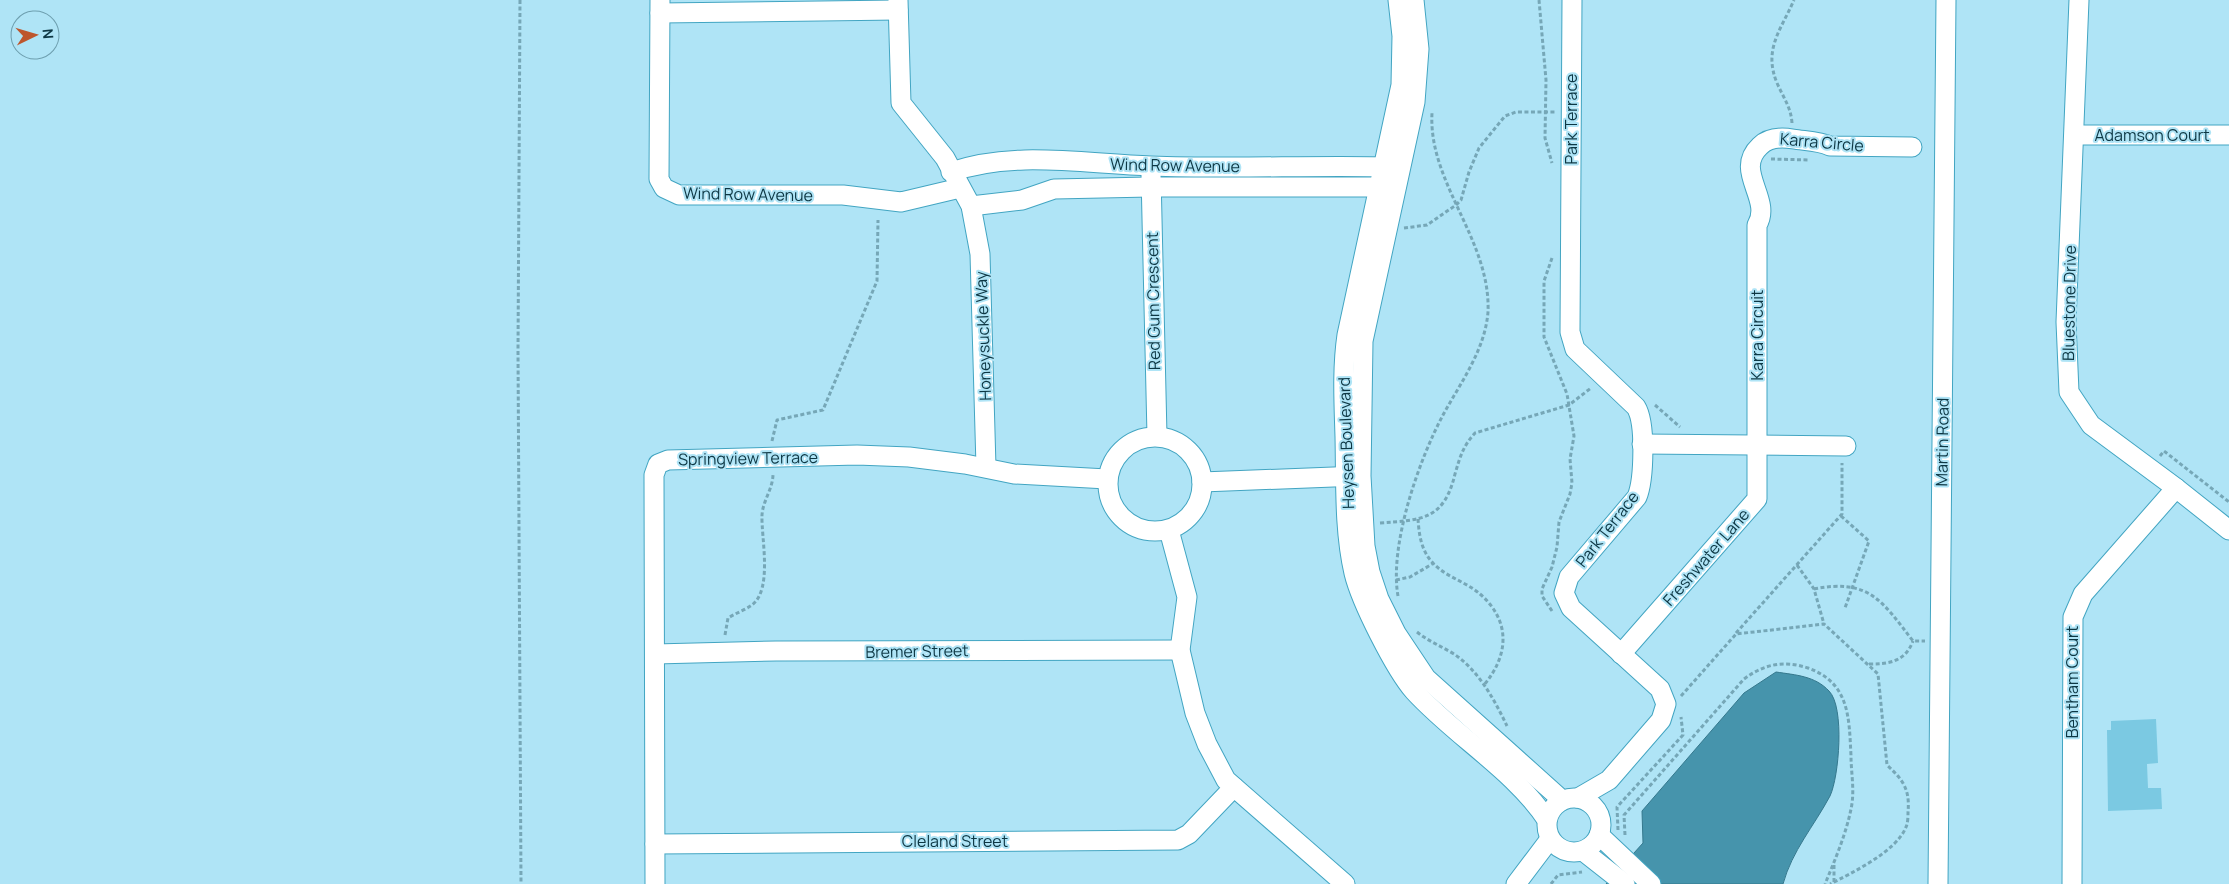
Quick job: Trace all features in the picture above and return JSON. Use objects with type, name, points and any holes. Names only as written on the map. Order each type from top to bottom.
[{"type":"street","name":"Heysen Boulevard","points":[[1392,167],[1401,85],[1402,36],[1398,0]]},
{"type":"street","name":"Heysen Boulevard","points":[[1414,0],[1418,73],[1414,109],[1392,167],[1345,348],[1353,477],[1370,572],[1379,599],[1396,633],[1426,678],[1570,799]]},
{"type":"street","name":"Park Terrace","points":[[1572,0],[1570,332],[1575,349],[1632,401],[1640,413],[1642,444],[1640,486],[1637,497],[1569,577],[1564,593],[1571,608],[1660,689],[1666,704],[1661,720],[1608,780]]},
{"type":"street","name":"Martin Road","points":[[1938,884],[1946,0]]},
{"type":"street","name":"Bluestone Drive","points":[[2079,0],[2066,322],[2069,392],[2091,425],[2150,468],[2229,530]]},
{"type":"street","points":[[660,6],[898,5],[901,103],[945,158],[955,180],[971,206]]},
{"type":"street","name":"Wind Row Avenue","points":[[660,6],[659,179],[664,188],[679,195],[843,195],[901,202],[955,180],[963,168],[1016,160],[1077,161],[1151,166],[1392,167]]},
{"type":"street","name":"Adamson Court","points":[[2075,135],[2229,134]]},
{"type":"street","name":"Karra Circle","points":[[1757,225],[1761,212],[1750,176],[1752,158],[1758,148],[1766,141],[1778,137],[1823,143],[1830,146],[1912,147]]},
{"type":"street","name":"Red Gum Crescent","points":[[1151,166],[1157,436]]},
{"type":"street","name":"Heysen Boulevard","points":[[1387,187],[1399,226],[1363,341],[1350,547],[1355,575],[1390,656],[1413,689],[1432,710],[1534,799],[1547,820]]},
{"type":"street","name":"Wind Row Avenue","points":[[971,206],[1022,200],[1054,189],[1387,187]]},
{"type":"street","name":"Honeysuckle Way","points":[[971,206],[980,254],[986,467]]},
{"type":"street","name":"Karra Circuit","points":[[1757,225],[1757,446]]},
{"type":"street","points":[[1157,436],[1171,439],[1188,450],[1200,468],[1202,482],[1201,497],[1194,512],[1183,523],[1169,530],[1153,532],[1138,529],[1125,521],[1111,502],[1108,494],[1108,479],[1111,465],[1119,453],[1129,444],[1142,438],[1157,436]]},
{"type":"street","points":[[1642,444],[1757,446],[1844,453]]},
{"type":"street","name":"Freshwater Lane","points":[[1621,654],[1757,499],[1757,446]]},
{"type":"street","name":"Springview Terrace","points":[[655,884],[654,474],[658,464],[668,460],[857,456],[908,457],[986,467],[1014,474],[1108,479]]},
{"type":"street","points":[[1202,482],[1353,477]]},
{"type":"street","name":"Bentham Court","points":[[2072,884],[2072,617],[2083,594],[2176,488]]},
{"type":"street","points":[[1169,530],[1187,597],[1180,650],[1198,721],[1222,773],[1234,787],[1345,884]]},
{"type":"street","name":"Bremer Street","points":[[655,654],[776,651],[1180,650]]},
{"type":"street","points":[[1608,780],[1570,799],[1550,812],[1547,820],[1556,844],[1576,852],[1583,851],[1620,857]]},
{"type":"street","points":[[1598,812],[1608,780]]},
{"type":"street","name":"Cleland Street","points":[[655,844],[1178,840],[1189,834],[1234,787]]},
{"type":"street","points":[[1570,799],[1593,805],[1601,820],[1599,835],[1590,847],[1583,851]]},
{"type":"street","points":[[1599,835],[1620,857],[1651,884]]},
{"type":"street","points":[[1521,878],[1556,844]]},
{"type":"path","points":[[520,0],[518,361],[521,884]]},
{"type":"path","points":[[1789,138],[1792,121],[1791,113],[1788,102],[1778,85],[1771,60],[1777,35],[1794,0]]},
{"type":"path","points":[[1393,592],[1398,600],[1396,580],[1404,521],[1423,458],[1443,416],[1472,364],[1479,347],[1488,312],[1484,269],[1456,205],[1441,163],[1432,120],[1432,104]]},
{"type":"path","points":[[1399,226],[1417,228],[1427,226],[1456,205],[1461,200],[1480,148],[1498,123],[1510,114],[1539,112]]},
{"type":"path","points":[[1426,126],[1432,120]]},
{"type":"path","points":[[1766,159],[1813,160]]},
{"type":"path","points":[[772,443],[777,420],[823,410],[877,281],[878,220]]},
{"type":"path","points":[[1379,516],[1379,524],[1418,518],[1438,509],[1446,501],[1451,491],[1460,453],[1466,442],[1475,433],[1569,405],[1604,376]]},
{"type":"path","points":[[1653,404],[1674,422],[1685,428]]},
{"type":"path","points":[[2150,468],[2164,451],[2229,502]]},
{"type":"path","points":[[1679,699],[1841,516],[1844,453]]},
{"type":"path","points":[[725,652],[725,625],[728,618],[754,604],[760,589],[766,556],[762,513],[771,488],[773,473]]},
{"type":"path","points":[[1841,516],[1869,541],[1845,608]]},
{"type":"path","points":[[1418,518],[1423,546],[1434,563],[1446,574],[1480,594],[1497,615],[1502,630],[1502,656],[1494,673],[1484,685]]},
{"type":"path","points":[[1556,614],[1542,596],[1544,582],[1552,567],[1557,547],[1558,532]]},
{"type":"path","points":[[1396,580],[1410,577],[1434,563]]},
{"type":"path","points":[[1797,565],[1814,589],[1824,624],[1878,674],[1887,765],[1903,779],[1907,793],[1907,826],[1899,839],[1880,856],[1833,883]]},
{"type":"path","points":[[1814,589],[1839,585],[1853,586],[1869,593],[1889,611],[1913,642]]},
{"type":"path","points":[[1736,634],[1824,624]]},
{"type":"path","points":[[1413,628],[1430,642],[1455,655],[1484,685],[1496,704],[1510,734]]},
{"type":"path","points":[[1913,642],[1940,640]]},
{"type":"path","points":[[1868,664],[1895,662],[1903,657],[1913,642]]},
{"type":"path","points":[[1620,857],[1624,815],[1744,679],[1757,670],[1772,665],[1791,664],[1822,674],[1833,683],[1848,709],[1853,795],[1849,817],[1825,884]]},
{"type":"path","points":[[1620,857],[1617,807],[1683,735],[1680,708]]},
{"type":"path","points":[[1833,883],[1834,862]]},
{"type":"path","points":[[1551,884],[1558,875],[1590,871]]},
{"type":"water","points":[[1776,672],[1805,677],[1824,686],[1834,699],[1839,726],[1838,759],[1830,796],[1792,861],[1783,884],[1606,884],[1643,843],[1642,811],[1744,693]]},
{"type":"building","points":[[2156,719],[2158,763],[2147,764],[2148,788],[2161,788],[2162,809],[2108,811],[2107,730],[2111,730],[2111,721]]}]
